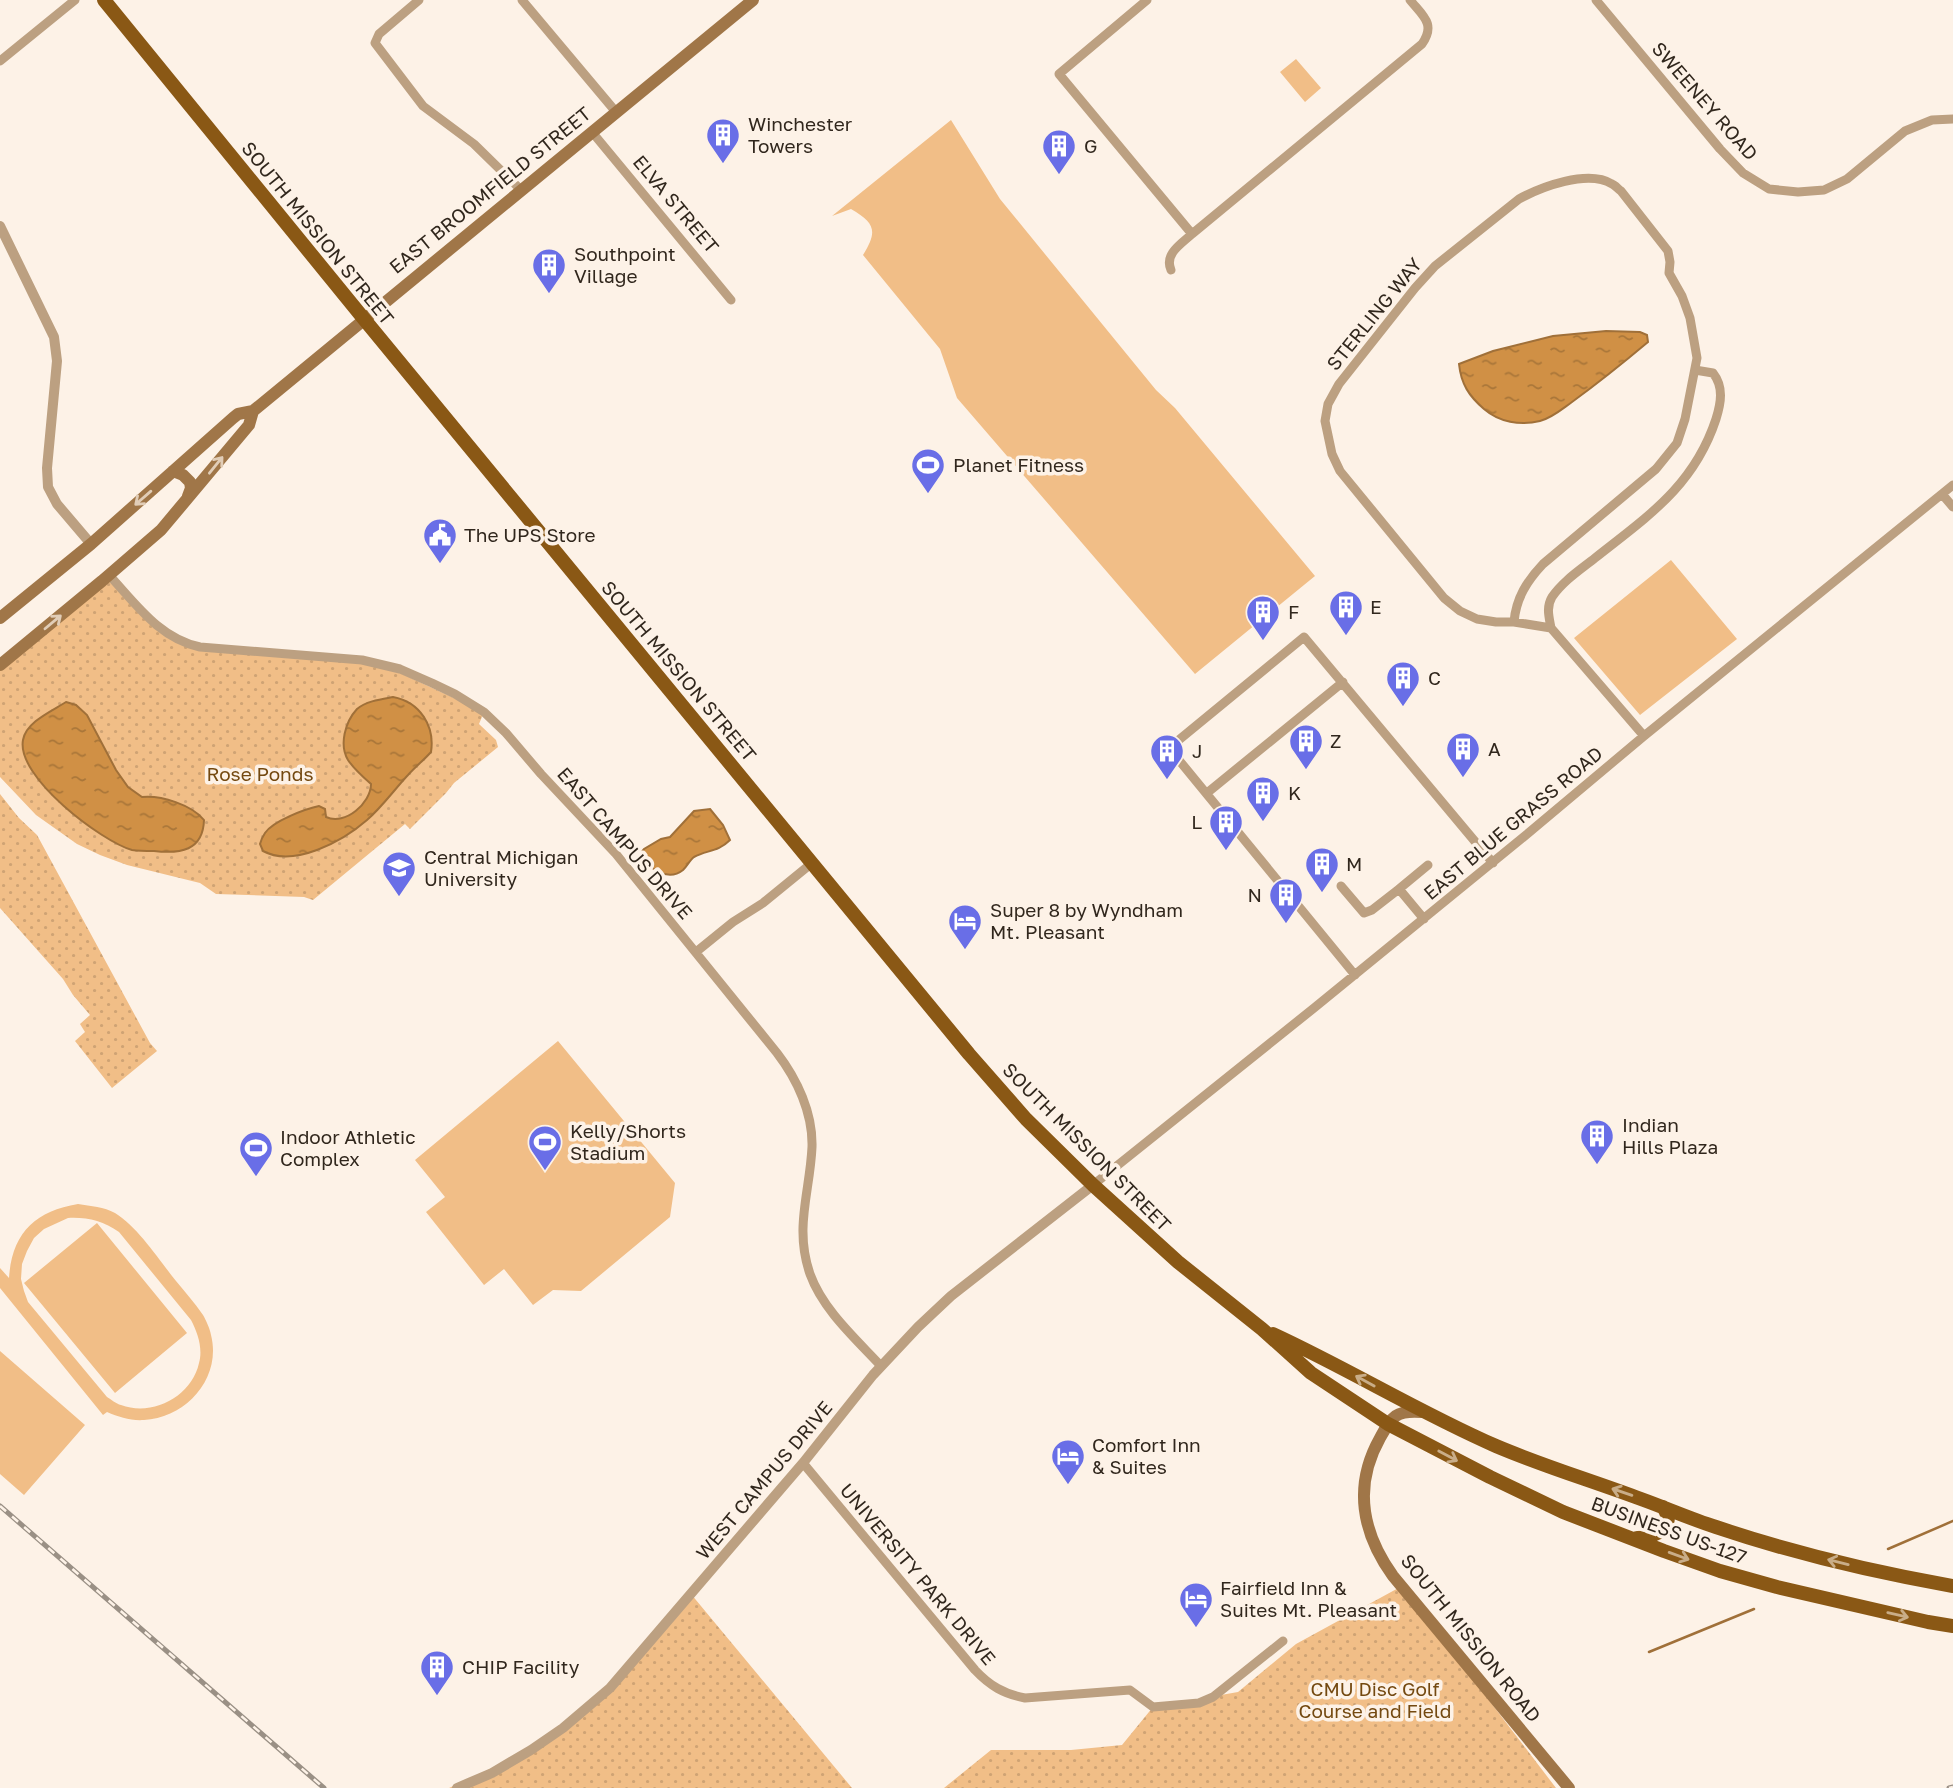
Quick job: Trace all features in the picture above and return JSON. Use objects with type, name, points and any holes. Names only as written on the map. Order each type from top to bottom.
[{"type":"main road","name":"SOUTH MISSION STREET","points":[[104,0],[812,863],[1026,1119],[1093,1185],[1178,1262],[1262,1329],[1311,1373],[1388,1424]]},
{"type":"main road","name":"EAST BROOMFIELD STREET","points":[[0,618],[91,544],[238,414],[253,411],[746,2]]},
{"type":"main road","name":"EAST BROOMFIELD STREET","points":[[0,666],[161,530],[248,425],[253,411]]},
{"type":"main road","points":[[173,471],[190,482],[187,500]]},
{"type":"main road","name":"SOUTH MISSION STREET","points":[[1262,1329],[1425,1412]]},
{"type":"main road","points":[[1388,1424],[1395,1415],[1402,1412],[1425,1412]]},
{"type":"main road","name":"BUSINESS US-127","points":[[1425,1412],[1498,1447],[1716,1527],[1860,1567],[1953,1586]]},
{"type":"main road","name":"BUSINESS US-127","points":[[1388,1424],[1563,1511],[1720,1571],[1777,1587],[1953,1626]]},
{"type":"main road","name":"SOUTH MISSION ROAD","points":[[1388,1424],[1375,1447],[1364,1478],[1366,1516],[1377,1550],[1393,1576],[1569,1788]]},
{"type":"main road","points":[[1632,1538],[1657,1535],[1668,1518],[1663,1507]]},
{"type":"street","points":[[0,61],[75,0]]},
{"type":"street","points":[[419,0],[379,34],[375,43],[423,106],[474,144],[522,190]]},
{"type":"street","points":[[522,0],[616,112]]},
{"type":"street","points":[[1147,0],[1059,74],[1192,234]]},
{"type":"street","points":[[1171,270],[1169,257],[1192,234],[1422,44],[1428,36],[1428,22],[1410,0]]},
{"type":"street","name":"SWEENEY ROAD","points":[[1596,0],[1720,149],[1743,173],[1769,189],[1798,192],[1824,190],[1847,179],[1905,131],[1932,120],[1953,119]]},
{"type":"street","name":"ELVA STREET","points":[[592,132],[732,300]]},
{"type":"street","name":"STERLING WAY","points":[[1514,622],[1520,595],[1531,577],[1656,469],[1677,443],[1695,370],[1697,358],[1690,317],[1669,273],[1668,251],[1620,191],[1611,183],[1594,178],[1579,178],[1518,199],[1435,266],[1339,384],[1328,404],[1325,421],[1332,454],[1340,471],[1444,598],[1460,611],[1477,619],[1551,628]]},
{"type":"street","points":[[1,230],[50,328],[56,348],[48,487],[57,504],[91,544]]},
{"type":"street","points":[[1644,736],[1551,628],[1548,609],[1551,599],[1562,584],[1670,496],[1692,470],[1713,426],[1721,388],[1713,373],[1695,370]]},
{"type":"street","name":"EAST BLUE GRASS ROAD","points":[[1093,1185],[1493,863],[1644,736],[1953,485]]},
{"type":"street","points":[[1942,494],[1953,507]]},
{"type":"street","name":"EAST CAMPUS DRIVE","points":[[109,575],[157,625],[186,644],[362,660],[400,669],[465,700],[484,712],[506,733],[607,844],[777,1053],[797,1084],[808,1118],[812,1144],[803,1215],[803,1242],[807,1264],[813,1282],[826,1304],[881,1367]]},
{"type":"street","points":[[1355,975],[1169,748],[1293,645],[1304,637],[1493,863]]},
{"type":"street","points":[[1207,793],[1343,682]]},
{"type":"street","points":[[696,952],[733,922],[772,897],[812,863]]},
{"type":"street","points":[[1342,886],[1364,913],[1372,910],[1428,865]]},
{"type":"street","points":[[1399,889],[1424,919]]},
{"type":"street","name":"WEST CAMPUS DRIVE","points":[[457,1788],[492,1773],[531,1750],[563,1728],[610,1688],[803,1463],[881,1367],[919,1327],[951,1296],[1093,1185]]},
{"type":"street","name":"UNIVERSITY PARK DRIVE","points":[[803,1463],[975,1670],[987,1683],[1014,1696],[1025,1698],[1130,1690],[1153,1707],[1199,1703],[1213,1697],[1283,1641]]},
{"type":"green space","points":[[1296,59],[1321,88],[1305,102],[1280,72]]},
{"type":"green space","points":[[951,120],[1000,199],[1156,390],[1175,408],[1315,576],[1195,674],[957,398],[940,349],[863,255],[871,240],[872,228],[869,223],[851,209],[832,216]]},
{"type":"green space","points":[[1671,560],[1737,639],[1640,715],[1574,638]]},
{"type":"green space","name":"Rose Ponds","points":[[109,575],[152,621],[200,647],[383,665],[484,712],[479,724],[496,740],[498,747],[454,783],[410,829],[405,824],[313,900],[304,897],[216,894],[200,883],[127,865],[100,855],[77,844],[36,815],[0,777],[0,665]]},
{"type":"green space","points":[[0,794],[37,835],[150,1043],[157,1051],[112,1088],[75,1041],[85,1032],[80,1024],[90,1015],[63,979],[0,908]]},
{"type":"green space","name":"Kelly/Shorts Stadium","points":[[558,1041],[675,1183],[670,1217],[581,1291],[553,1290],[533,1305],[504,1269],[484,1285],[426,1212],[445,1197],[415,1160]]},
{"type":"green space","points":[[78,1204],[97,1207],[124,1219],[148,1244],[204,1317],[211,1335],[211,1366],[197,1393],[187,1404],[174,1412],[144,1420],[134,1420],[107,1412],[103,1415],[0,1288],[0,1268],[9,1278],[15,1248],[28,1227],[50,1212]],"holes":[[[68,1218],[101,1222],[119,1232],[191,1320],[199,1341],[199,1363],[188,1385],[169,1401],[158,1406],[133,1408],[107,1397],[28,1302],[21,1279],[22,1264],[27,1251],[34,1238],[44,1229]]]},
{"type":"green space","points":[[97,1223],[187,1333],[115,1393],[24,1283]]},
{"type":"green space","points":[[0,1351],[85,1425],[24,1495],[0,1474]]},
{"type":"green space","name":"CMU Disc Golf Course and Field","points":[[1402,1586],[1556,1788],[944,1788],[991,1750],[1071,1750],[1122,1745],[1153,1707],[1238,1692],[1296,1644]]},
{"type":"green space","points":[[691,1594],[852,1788],[449,1788],[531,1750],[603,1694]]},
{"type":"water","points":[[1606,331],[1640,332],[1647,335],[1648,342],[1582,395],[1544,420],[1517,423],[1496,417],[1474,399],[1462,378],[1459,364],[1493,351],[1553,336]]},
{"type":"water","points":[[393,697],[411,704],[424,717],[431,733],[431,752],[372,815],[332,844],[289,856],[263,851],[260,844],[265,833],[290,816],[319,806],[325,809],[326,817],[341,818],[349,816],[362,805],[371,784],[353,767],[345,754],[347,727],[353,714],[361,706]]},
{"type":"water","points":[[66,702],[76,705],[87,715],[128,787],[142,797],[176,802],[204,820],[203,830],[195,844],[173,852],[132,850],[82,821],[46,789],[24,755],[23,740],[34,722]]},
{"type":"water","points":[[710,809],[723,825],[730,840],[726,844],[694,857],[683,870],[671,875],[659,872],[639,855],[661,839],[670,837],[694,811]]},
{"type":"waterway","points":[[1888,1549],[1953,1521]]},
{"type":"waterway","points":[[1649,1652],[1754,1609]]},
{"type":"railway","points":[[0,1506],[324,1788]]},
{"type":"railway","points":[[1949,1788],[1953,1787]]},
{"type":"place","name":"Winchester Towers","points":[[723,165]]},
{"type":"place","name":"G","points":[[1059,176]]},
{"type":"place","name":"Southpoint Village","points":[[549,295]]},
{"type":"place","name":"Planet Fitness","points":[[928,495]]},
{"type":"place","name":"The UPS Store","points":[[440,565]]},
{"type":"place","name":"E","points":[[1346,637]]},
{"type":"place","name":"F","points":[[1263,642]]},
{"type":"place","name":"C","points":[[1403,708]]},
{"type":"place","name":"Z","points":[[1306,771]]},
{"type":"place","name":"A","points":[[1463,779]]},
{"type":"place","name":"J","points":[[1167,781]]},
{"type":"place","name":"K","points":[[1263,823]]},
{"type":"place","name":"L","points":[[1226,852]]},
{"type":"place","name":"M","points":[[1322,894]]},
{"type":"place","name":"Central Michigan University","points":[[399,898]]},
{"type":"place","name":"N","points":[[1286,925]]},
{"type":"place","name":"Super 8 by Wyndham Mt. Pleasant","points":[[965,951]]},
{"type":"place","name":"Indian Hills Plaza","points":[[1597,1166]]},
{"type":"place","name":"Kelly/Shorts Stadium","points":[[545,1172]]},
{"type":"place","name":"Indoor Athletic Complex","points":[[256,1178]]},
{"type":"place","name":"Comfort Inn & Suites","points":[[1068,1486]]},
{"type":"place","name":"Fairfield Inn & Suites Mt. Pleasant","points":[[1196,1629]]},
{"type":"place","name":"CHIP Facility","points":[[437,1697]]}]
